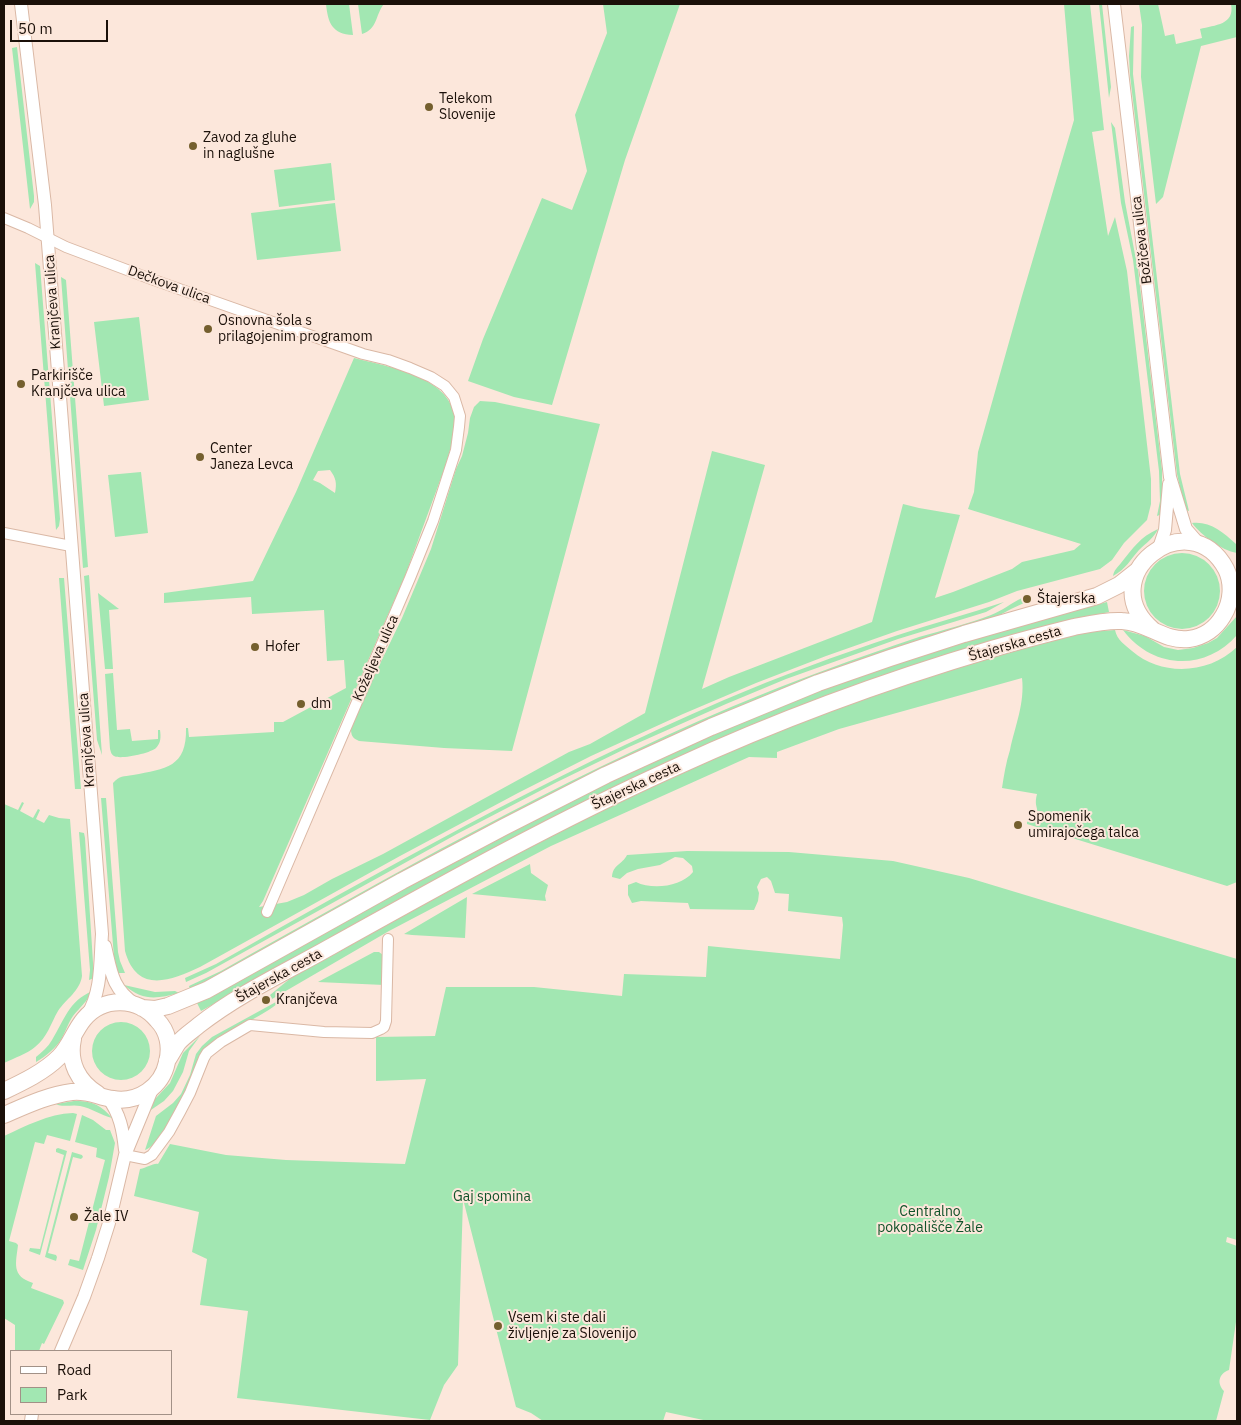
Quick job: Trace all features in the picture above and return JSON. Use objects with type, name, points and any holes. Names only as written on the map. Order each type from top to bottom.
[{"type":"main road","points":[[1159,548],[1180,542],[1200,545]]},
{"type":"main road","name":"Štajerska cesta","points":[[153,1087],[162,1076],[168,1061],[181,1040],[212,1015],[242,996],[529,839],[641,783],[711,751],[800,714],[882,685],[946,663],[1038,636],[1082,626],[1116,621],[1130,621],[1172,638],[1193,638],[1202,635],[1218,623],[1231,609],[1230,584],[1227,571],[1219,560],[1200,545]]},
{"type":"main road","name":"Štajerska cesta","points":[[4,1091],[51,1064],[65,1050],[86,1016],[94,1010],[110,1003],[126,1002],[154,1009],[168,1006],[207,990],[504,827],[606,775],[711,727],[818,683],[964,634],[1097,596],[1119,585],[1138,570],[1147,557],[1159,548]]},
{"type":"main road","name":"Štajerska cesta","points":[[1219,560],[1237,563]]},
{"type":"main road","points":[[1138,570],[1134,585],[1134,600],[1142,618],[1153,630]]},
{"type":"main road","points":[[140,1007],[157,1020],[164,1031],[168,1044],[168,1061]]},
{"type":"main road","name":"Štajerska cesta","points":[[75,1033],[72,1050],[74,1066],[86,1085],[103,1096]]},
{"type":"main road","points":[[4,1115],[34,1102],[64,1093],[78,1091],[124,1100],[144,1094],[153,1087]]},
{"type":"street","name":"Kranjčeva ulica","points":[[21,4],[48,238],[102,934],[111,972],[118,989],[140,1007]]},
{"type":"street","name":"Božičeva ulica","points":[[1114,4],[1170,477],[1186,529],[1200,545]]},
{"type":"street","name":"Kranjčeva ulica","points":[[4,218],[48,238]]},
{"type":"street","name":"Dečkova ulica","points":[[48,238],[66,247],[228,307],[431,376],[445,386],[454,397]]},
{"type":"street","name":"Koželjeva ulica","points":[[266,912],[434,522],[457,442],[460,416],[454,397]]},
{"type":"street","name":"Božičeva ulica","points":[[1159,548],[1164,530],[1170,477]]},
{"type":"street","points":[[4,533],[71,546]]},
{"type":"street","name":"Kranjčeva ulica","points":[[86,1016],[96,994],[102,934]]},
{"type":"street","points":[[125,1155],[148,1158],[152,1155],[169,1132],[180,1112],[207,1053],[221,1042],[250,1025],[346,1033],[372,1033],[384,1027],[386,1021],[388,939]]},
{"type":"street","points":[[61,1350],[98,1258],[109,1223],[125,1155],[153,1087]]},
{"type":"street","points":[[103,1096],[118,1114],[122,1125],[125,1155]]},
{"type":"green space","points":[[326,4],[349,4],[353,35],[340,32],[332,26]]},
{"type":"green space","points":[[358,4],[384,4],[374,25],[362,34]]},
{"type":"green space","points":[[603,4],[680,4],[625,160],[552,405],[514,397],[468,381],[483,339],[542,198],[572,210],[587,171],[575,115],[607,33]]},
{"type":"green space","points":[[1064,4],[1090,4],[1104,130],[1092,132],[1108,236],[1115,217],[1127,271],[1151,479],[1151,504],[1147,520],[1124,543],[1112,560],[1100,569],[1017,591],[826,656],[683,714],[591,756],[518,793],[200,967],[166,979],[146,979],[138,974],[130,965],[125,951],[113,783],[122,777],[155,771],[172,764],[183,751],[186,728],[188,728],[189,737],[274,732],[274,722],[283,722],[346,688],[344,660],[327,661],[324,610],[252,614],[251,597],[164,603],[164,593],[253,581],[296,492],[354,358],[401,370],[432,384],[444,394],[452,406],[455,422],[454,433],[445,467],[405,576],[259,907],[287,902],[304,895],[645,713],[712,451],[765,465],[702,689],[872,622],[903,504],[960,515],[935,598],[1012,569],[1022,562],[1074,550],[1081,544],[968,509],[974,492],[978,452],[1074,120]],"holes":[[[330,470],[336,481],[335,493],[313,480],[318,471]]]},
{"type":"green space","points":[[1099,4],[1102,4],[1111,87],[1109,98]]},
{"type":"green space","points":[[1139,4],[1158,4],[1165,36],[1174,34],[1176,44],[1202,38],[1200,29],[1223,23],[1230,16],[1231,4],[1237,4],[1237,37],[1201,46],[1163,197],[1156,204],[1141,77],[1142,25]]},
{"type":"green space","points":[[1134,26],[1133,74],[1180,474],[1189,511],[1185,510],[1177,474],[1130,75],[1131,27]]},
{"type":"green space","points":[[17,47],[34,196],[34,202],[30,209],[12,48]]},
{"type":"green space","points":[[1111,122],[1115,128],[1125,202],[1138,270],[1162,470],[1162,514],[1157,516],[1160,501],[1159,471],[1133,260],[1121,203]]},
{"type":"green space","points":[[331,163],[335,200],[279,207],[274,170]]},
{"type":"green space","points":[[335,203],[341,251],[257,260],[251,213]]},
{"type":"green space","points":[[35,263],[40,266],[60,519],[56,530]]},
{"type":"green space","points":[[61,277],[66,280],[88,567],[83,568]]},
{"type":"green space","points":[[139,317],[149,400],[104,406],[94,322]]},
{"type":"green space","points":[[480,401],[495,402],[600,424],[512,751],[359,741],[352,736],[351,728],[402,618],[431,549],[456,469],[462,456],[470,418],[474,407]]},
{"type":"green space","points":[[141,472],[148,533],[115,537],[108,475]]},
{"type":"green space","points":[[1192,523],[1205,524],[1221,532],[1236,544],[1237,553],[1212,542]]},
{"type":"green space","points":[[1158,529],[1125,567],[1113,576],[1116,569],[1137,543]]},
{"type":"green space","points":[[1190,553],[1203,559],[1214,570],[1220,583],[1218,606],[1203,623],[1190,629],[1174,629],[1161,623],[1146,606],[1144,583],[1150,570],[1167,555]]},
{"type":"green space","points":[[89,575],[102,755],[97,740],[84,576]]},
{"type":"green space","points":[[59,578],[64,578],[81,789],[75,789]]},
{"type":"green space","points":[[98,593],[119,609],[109,610],[113,669],[105,669]]},
{"type":"green space","points":[[1022,598],[1024,603],[998,616],[831,672],[190,990],[189,986],[221,971],[473,832],[665,736],[731,707],[825,670],[919,637],[991,615]]},
{"type":"green space","points":[[1004,602],[986,612],[898,639],[786,679],[629,747],[457,834],[206,973],[186,982],[185,978],[216,964],[466,825],[658,729],[745,691],[809,666],[895,636]]},
{"type":"green space","points":[[1107,602],[1109,612],[1066,622],[857,686],[354,926],[201,1011],[197,1003],[371,906],[558,806],[720,730],[854,678],[1001,630]]},
{"type":"green space","points":[[1237,616],[1237,635],[1224,647],[1210,655],[1195,660],[1179,661],[1163,658],[1135,643],[1123,630],[1145,636],[1164,647],[1178,650],[1193,648],[1217,638]]},
{"type":"green space","points":[[1115,630],[1122,642],[1132,651],[1157,665],[1171,668],[1185,669],[1213,663],[1237,647],[1237,882],[1227,886],[1027,824],[1037,812],[1037,794],[1002,788],[1021,705],[1022,678],[839,729],[777,752],[777,758],[749,757],[551,846],[389,931],[272,999],[270,995],[292,977],[440,894],[583,818],[689,768],[826,712],[900,686],[1018,649],[1087,632]]},
{"type":"green space","points":[[113,673],[117,730],[130,729],[132,741],[158,739],[158,730],[160,730],[160,742],[153,750],[122,757],[114,756],[111,753],[105,674]]},
{"type":"green space","points":[[101,798],[106,798],[118,952],[125,973],[117,973],[114,957]]},
{"type":"green space","points":[[22,802],[24,803],[20,811],[33,818],[38,809],[40,810],[36,819],[44,823],[49,815],[70,819],[82,976],[79,986],[58,1011],[46,1035],[39,1043],[28,1052],[4,1063],[4,804],[18,810]]},
{"type":"green space","points":[[79,832],[84,833],[85,838],[94,978],[89,980],[90,970]]},
{"type":"green space","points":[[687,851],[789,852],[893,861],[969,878],[1237,959],[1237,1240],[1227,1237],[1226,1242],[1237,1246],[1237,1315],[1229,1370],[1220,1379],[1220,1385],[1224,1391],[1216,1421],[708,1421],[666,1412],[663,1421],[543,1421],[531,1413],[516,1407],[463,1199],[458,1365],[444,1385],[430,1420],[237,1398],[248,1311],[200,1305],[207,1259],[192,1252],[199,1212],[134,1196],[140,1169],[158,1164],[170,1144],[226,1155],[286,1160],[405,1164],[426,1079],[376,1081],[376,1037],[435,1036],[446,987],[534,987],[622,996],[624,974],[706,977],[708,946],[840,959],[842,917],[788,911],[789,894],[775,893],[771,881],[767,877],[761,879],[757,887],[759,893],[758,901],[754,910],[690,909],[688,903],[641,901],[632,903],[628,895],[628,885],[636,882],[650,886],[666,886],[688,877],[693,872],[692,866],[683,858],[675,857],[660,865],[638,869],[627,873],[620,879],[612,877],[614,869],[627,855]]},
{"type":"green space","points":[[530,864],[531,873],[548,885],[545,896],[546,901],[472,894]]},
{"type":"green space","points":[[467,897],[465,938],[404,934]]},
{"type":"green space","points":[[374,952],[379,952],[383,955],[384,985],[318,982]]},
{"type":"green space","points":[[124,985],[155,992],[175,991],[179,993],[163,997],[150,997],[137,994]]},
{"type":"green space","points":[[92,991],[71,1019],[60,1042],[36,1062],[36,1057],[50,1043],[72,1006],[77,1000]]},
{"type":"green space","points":[[285,997],[268,1010],[219,1038],[205,1049],[193,1078],[165,1130],[151,1147],[145,1150],[156,1116],[181,1094],[190,1075],[196,1054],[202,1046],[212,1037]]},
{"type":"green space","points":[[121,1022],[132,1024],[145,1035],[150,1051],[148,1062],[137,1075],[121,1080],[110,1078],[97,1067],[92,1051],[94,1040],[105,1027]]},
{"type":"green space","points":[[200,1036],[189,1051],[183,1072],[173,1091],[164,1101],[148,1112],[155,1099],[170,1083],[183,1053]]},
{"type":"green space","points":[[85,1101],[95,1104],[112,1118],[84,1107],[56,1104]]},
{"type":"green space","points":[[64,1114],[77,1114],[70,1141],[47,1135],[44,1144],[35,1142],[9,1241],[18,1245],[16,1268],[21,1277],[33,1283],[31,1288],[63,1300],[64,1303],[39,1350],[15,1350],[15,1325],[4,1318],[4,1136],[46,1118]]},
{"type":"green space","points":[[82,1115],[93,1120],[106,1130],[110,1130],[115,1143],[96,1230],[83,1270],[68,1265],[70,1259],[79,1261],[105,1160],[96,1157],[97,1148],[75,1142]]},
{"type":"green space","points":[[58,1148],[67,1151],[40,1255],[29,1251],[30,1248],[40,1249],[64,1155],[56,1152]]},
{"type":"green space","points":[[72,1152],[83,1157],[81,1159],[73,1157],[48,1253],[56,1255],[56,1261],[45,1257]]},
{"type":"place","name":"Telekom Slovenije","points":[[429,107]]},
{"type":"place","name":"Zavod za gluhe in naglušne","points":[[193,146]]},
{"type":"place","name":"Osnovna šola s prilagojenim programom","points":[[208,329]]},
{"type":"place","name":"Parkirišče Kranjčeva ulica","points":[[21,384]]},
{"type":"place","name":"Center Janeza Levca","points":[[200,457]]},
{"type":"place","name":"Štajerska","points":[[1027,599]]},
{"type":"place","name":"Hofer","points":[[255,647]]},
{"type":"place","name":"dm","points":[[301,704]]},
{"type":"place","name":"Spomenik umirajočega talca","points":[[1018,825]]},
{"type":"place","name":"Kranjčeva","points":[[266,1000]]},
{"type":"place","name":"Žale IV","points":[[74,1217]]},
{"type":"place","name":"Vsem ki ste dali življenje za Slovenijo","points":[[498,1326]]},
{"type":"park label","name":"Gaj spomina","points":[[492,1197]]},
{"type":"park label","name":"Centralno pokopališče Žale","points":[[930,1220]]}]
